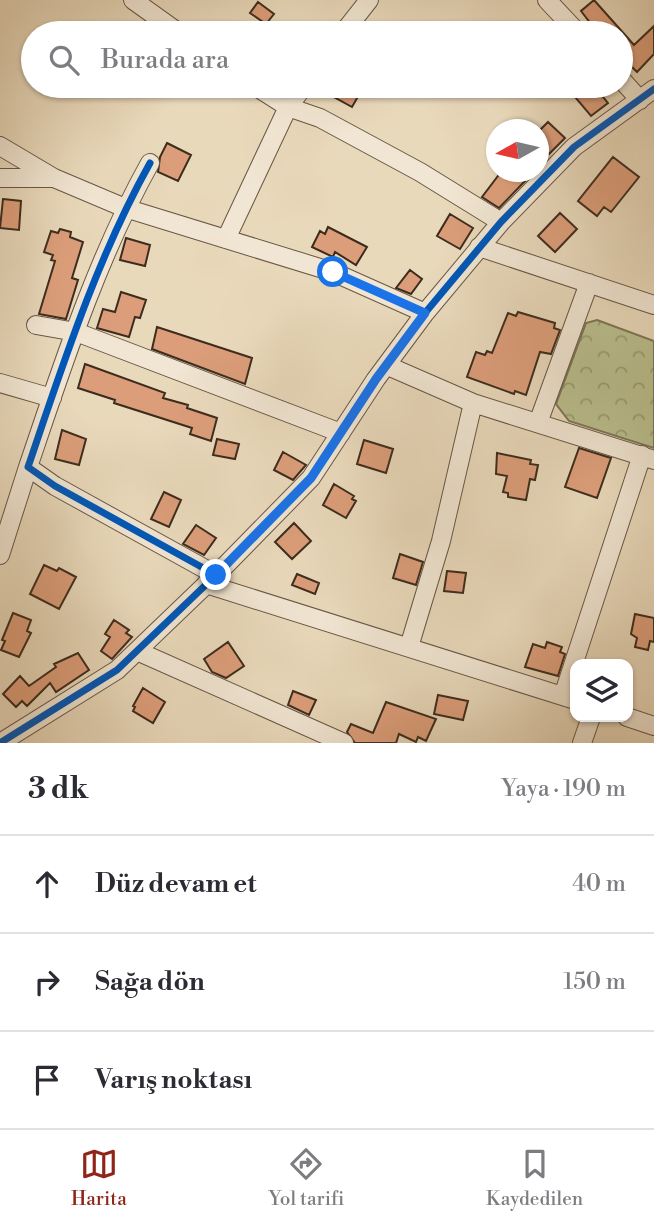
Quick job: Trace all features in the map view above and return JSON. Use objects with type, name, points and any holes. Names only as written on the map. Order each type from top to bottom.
[{"type":"street","points":[[133,0],[162,21]]},
{"type":"street","points":[[352,21],[369,0]]},
{"type":"street","points":[[547,0],[567,21]]},
{"type":"street","points":[[0,743],[117,670],[211,579],[311,478],[376,379],[425,313],[501,222],[573,147],[647,94]]},
{"type":"street","points":[[274,98],[288,107],[331,124],[420,172],[501,222]]},
{"type":"street","points":[[226,239],[288,107],[295,98]]},
{"type":"street","points":[[0,146],[54,178],[125,208],[333,272],[425,313]]},
{"type":"street","points":[[0,555],[76,332],[125,208],[150,163]]},
{"type":"street","points":[[0,177],[54,178]]},
{"type":"street","points":[[479,247],[654,305]]},
{"type":"street","points":[[538,423],[589,284]]},
{"type":"street","points":[[36,325],[76,332],[341,433]]},
{"type":"street","points":[[28,467],[55,486],[211,579],[569,698],[648,458],[473,403],[388,366]]},
{"type":"street","points":[[0,383],[52,398]]},
{"type":"street","points":[[409,647],[441,541],[473,403]]},
{"type":"street","points":[[137,651],[344,743]]},
{"type":"street","points":[[633,719],[654,726]]},
{"type":"street","points":[[582,743],[590,722]]},
{"type":"green space","points":[[597,320],[654,341],[654,448],[569,421],[556,404],[586,323]]},
{"type":"building","points":[[594,0],[613,21],[589,21],[581,11]]},
{"type":"building","points":[[258,2],[274,14],[268,21],[262,21],[250,13]]},
{"type":"building","points":[[654,26],[654,54],[637,72],[633,68],[633,44]]},
{"type":"building","points":[[336,98],[357,98],[352,107]]},
{"type":"building","points":[[576,98],[604,98],[608,103],[591,116]]},
{"type":"building","points":[[549,123],[565,138],[549,154]]},
{"type":"building","points":[[167,143],[191,155],[178,181],[158,172],[160,157]]},
{"type":"building","points":[[613,157],[639,177],[611,212],[604,207],[597,216],[578,201]]},
{"type":"building","points":[[493,182],[524,182],[499,208],[482,197]]},
{"type":"building","points":[[3,199],[21,201],[19,230],[0,228]]},
{"type":"building","points":[[560,213],[577,229],[555,252],[538,236]]},
{"type":"building","points":[[450,214],[473,228],[460,249],[437,236]]},
{"type":"building","points":[[328,227],[367,247],[356,265],[335,252],[333,257],[312,247],[320,231],[325,234]]},
{"type":"building","points":[[60,229],[71,232],[70,237],[83,242],[72,278],[78,280],[66,319],[39,314],[55,261],[51,260],[53,255],[44,252],[51,231],[58,233]]},
{"type":"building","points":[[126,238],[150,245],[145,266],[120,260]]},
{"type":"building","points":[[410,270],[422,279],[411,294],[396,288]]},
{"type":"building","points":[[121,292],[146,300],[140,318],[135,317],[129,337],[97,328],[103,309],[115,312]]},
{"type":"building","points":[[518,312],[555,323],[554,328],[560,330],[551,354],[540,352],[526,395],[515,391],[514,394],[467,377],[476,352],[485,355],[487,351],[492,353],[508,313],[516,316]]},
{"type":"building","points":[[157,327],[252,358],[245,384],[152,349]]},
{"type":"building","points":[[85,364],[165,393],[163,398],[188,405],[187,408],[217,418],[211,441],[190,434],[192,428],[114,403],[115,400],[78,388]]},
{"type":"building","points":[[62,430],[86,439],[79,465],[55,459]]},
{"type":"building","points":[[217,439],[239,444],[235,459],[213,455]]},
{"type":"building","points":[[364,440],[393,449],[386,473],[357,464]]},
{"type":"building","points":[[579,448],[611,458],[597,498],[565,487]]},
{"type":"building","points":[[283,452],[306,465],[293,480],[274,470]]},
{"type":"building","points":[[497,453],[531,460],[530,464],[538,465],[535,480],[530,479],[526,500],[508,497],[508,493],[503,492],[507,476],[496,474]]},
{"type":"building","points":[[334,484],[354,496],[352,499],[356,501],[346,518],[323,505]]},
{"type":"building","points":[[164,492],[181,500],[169,527],[151,519]]},
{"type":"building","points":[[294,523],[311,541],[292,559],[275,542]]},
{"type":"building","points":[[196,525],[216,538],[204,555],[183,544]]},
{"type":"building","points":[[400,554],[423,562],[416,585],[393,578]]},
{"type":"building","points":[[44,565],[57,571],[59,568],[76,577],[59,609],[30,594]]},
{"type":"building","points":[[447,571],[466,573],[463,593],[444,591]]},
{"type":"building","points":[[297,574],[319,583],[315,594],[292,585]]},
{"type":"building","points":[[13,613],[31,620],[27,631],[31,633],[19,657],[1,650],[5,641],[2,640]]},
{"type":"building","points":[[635,614],[654,618],[654,642],[650,641],[648,650],[635,647],[637,638],[631,634]]},
{"type":"building","points":[[114,620],[129,630],[126,633],[132,637],[112,659],[101,651],[110,637],[105,634]]},
{"type":"building","points":[[228,642],[244,666],[226,678],[212,672],[204,659]]},
{"type":"building","points":[[547,642],[562,647],[560,652],[565,654],[558,676],[525,667],[533,644],[545,648]]},
{"type":"building","points":[[78,653],[89,670],[56,692],[50,683],[27,706],[22,701],[16,707],[3,694],[20,676],[29,686],[56,667],[54,664]]},
{"type":"building","points":[[143,688],[165,702],[153,723],[133,711]]},
{"type":"building","points":[[293,691],[316,700],[309,715],[288,705]]},
{"type":"building","points":[[438,695],[468,701],[463,720],[434,714]]},
{"type":"building","points":[[386,702],[436,719],[426,741],[418,737],[416,742],[399,734],[396,743],[355,743],[347,732],[351,724],[373,733]]},
{"type":"cycle path","points":[[0,743],[117,670],[216,575],[311,478],[376,379],[425,313],[501,222],[574,147],[654,89]]},
{"type":"cycle path","points":[[150,163],[97,274],[28,467],[55,486],[216,575]]},
{"type":"route","points":[[216,575],[311,478],[376,379],[425,313],[333,272]]}]
